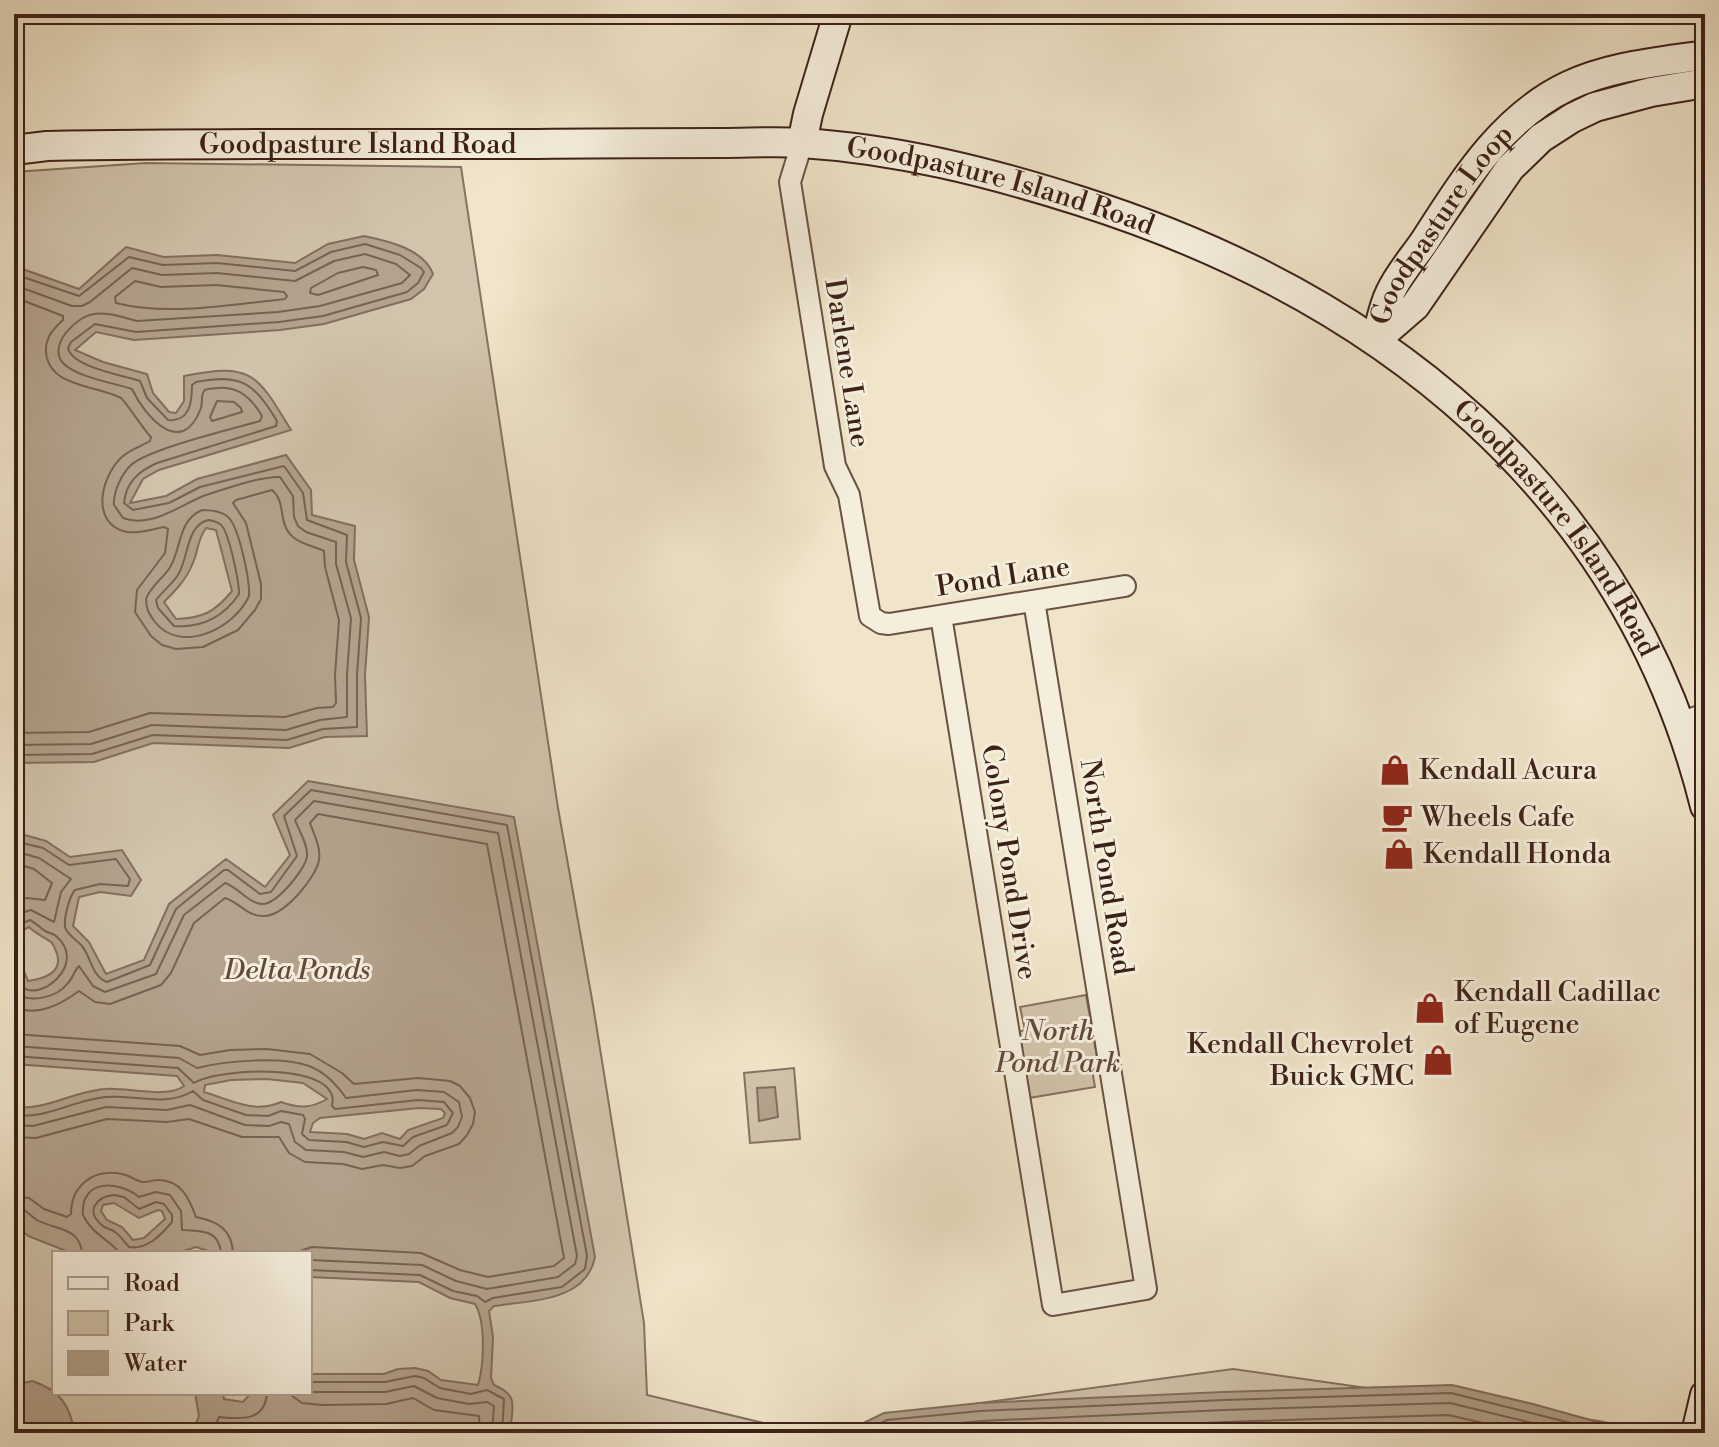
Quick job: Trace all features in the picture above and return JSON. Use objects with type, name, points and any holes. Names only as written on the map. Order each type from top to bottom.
[{"type":"main road","points":[[802,143],[838,14]]},
{"type":"main road","name":"Goodpasture Loop","points":[[1376,340],[1390,292],[1458,190],[1490,146],[1508,129],[1546,98],[1589,78],[1626,67],[1705,55]]},
{"type":"main road","name":"Goodpasture Loop","points":[[1376,340],[1415,306],[1495,188],[1541,138],[1595,107],[1651,92],[1705,83]]},
{"type":"main road","name":"Goodpasture Island Road","points":[[14,150],[47,146],[263,142],[802,143],[950,164],[1114,211],[1219,254],[1376,340],[1463,408],[1530,475],[1559,508],[1626,607],[1653,658],[1692,719],[1705,806]]},
{"type":"main road","points":[[1696,1433],[1705,1395]]},
{"type":"street","name":"Darlene Lane","points":[[802,143],[790,182],[835,466],[849,495],[868,611],[875,621],[889,624]]},
{"type":"street","name":"Pond Lane","points":[[889,624],[1125,586]]},
{"type":"street","name":"North Pond Road","points":[[1034,601],[1146,1289],[1103,1296]]},
{"type":"street","name":"Colony Pond Drive","points":[[941,616],[1053,1305],[1103,1296]]},
{"type":"green space","name":"Delta Ponds","points":[[146,163],[461,167],[558,808],[644,1323],[647,1395],[805,1433],[14,1433],[14,172]]},
{"type":"green space","name":"North Pond Park","points":[[1086,995],[1098,1062],[1091,1064],[1095,1087],[1029,1098],[1018,1032],[1025,1030],[1020,1007]]},
{"type":"green space","points":[[794,1068],[800,1139],[750,1143],[744,1073]]},
{"type":"green space","points":[[1233,1369],[1599,1421],[1655,1433],[832,1433],[980,1403]]},
{"type":"water","points":[[364,236],[384,241],[414,252],[433,274],[424,289],[411,299],[324,324],[134,340],[96,332],[75,350],[103,362],[147,374],[153,393],[169,412],[176,413],[184,401],[184,376],[207,372],[239,372],[250,377],[270,396],[291,430],[159,470],[143,479],[130,503],[166,496],[197,479],[286,455],[311,490],[312,515],[355,526],[354,560],[369,617],[365,675],[367,736],[325,737],[289,748],[153,743],[94,762],[14,763],[14,266],[79,289],[126,247],[164,257],[217,255],[295,263],[328,244]],"holes":[[[206,528],[216,530],[232,591],[208,612],[176,619],[164,602],[187,576]]]},
{"type":"water","points":[[308,781],[514,817],[595,1257],[590,1272],[569,1291],[540,1300],[494,1306],[489,1311],[493,1337],[491,1378],[494,1385],[511,1398],[510,1433],[192,1433],[199,1416],[195,1395],[223,1395],[224,1399],[243,1402],[249,1395],[312,1395],[312,1374],[384,1374],[415,1368],[428,1371],[441,1380],[478,1385],[483,1344],[479,1312],[475,1304],[450,1298],[419,1282],[312,1277],[312,1251],[209,1251],[196,1247],[183,1251],[66,1251],[28,1236],[14,1223],[14,1107],[48,1104],[105,1089],[167,1092],[184,1086],[177,1076],[14,1064],[14,832],[46,841],[70,857],[122,850],[141,880],[131,896],[100,892],[79,897],[73,926],[89,942],[106,974],[144,960],[169,904],[226,859],[265,887],[290,855],[273,815]],"holes":[[[29,927],[51,942],[58,961],[50,974],[28,981],[23,969],[23,930]],[[267,1079],[303,1083],[327,1099],[315,1105],[281,1102],[261,1107],[204,1092],[205,1085],[231,1080]],[[419,1108],[441,1109],[445,1113],[443,1118],[408,1130],[400,1139],[382,1133],[364,1139],[347,1134],[310,1132],[313,1123],[320,1118]],[[114,1203],[139,1218],[158,1210],[162,1211],[165,1219],[144,1238],[133,1240],[122,1227],[107,1220],[101,1211],[103,1205]]]},
{"type":"water","points":[[775,1087],[778,1117],[759,1121],[757,1088]]},
{"type":"water","points":[[32,1381],[49,1389],[52,1395],[57,1395],[70,1414],[74,1433],[14,1433],[15,1385]]},
{"type":"water","points":[[1452,1385],[1637,1433],[843,1433],[884,1413],[980,1403]]},
{"type":"place","name":"Kendall Acura","points":[[1395,770]]},
{"type":"place","name":"Wheels Cafe","points":[[1397,817]]},
{"type":"place","name":"Kendall Honda","points":[[1399,854]]},
{"type":"place","name":"Kendall Cadillac of Eugene","points":[[1430,1008]]},
{"type":"place","name":"Kendall Chevrolet Buick GMC","points":[[1438,1060]]}]
